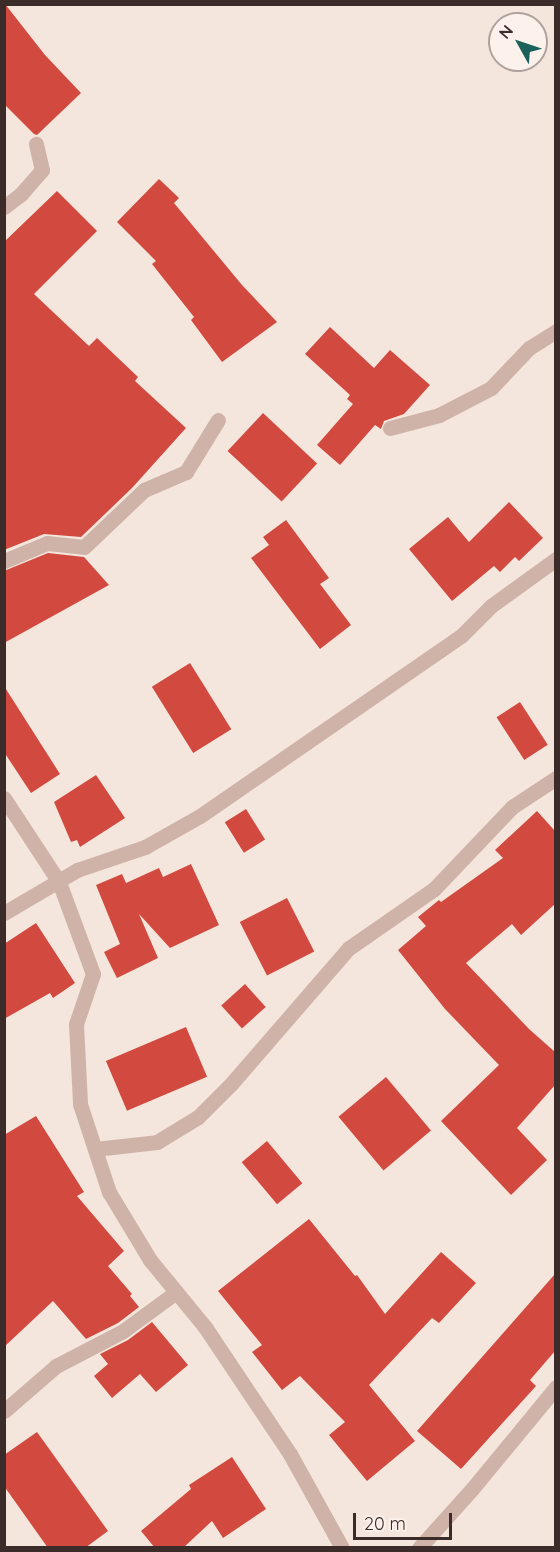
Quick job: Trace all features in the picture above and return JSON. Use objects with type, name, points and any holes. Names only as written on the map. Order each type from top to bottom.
[{"type":"street","points":[[4,207],[21,194],[42,170],[36,144]]},
{"type":"street","points":[[390,428],[439,416],[491,388],[529,348],[555,331]]},
{"type":"street","points":[[4,561],[47,543],[84,547],[144,490],[186,472],[218,420]]},
{"type":"street","points":[[4,913],[77,870],[145,847],[200,816],[462,635],[491,606],[555,559]]},
{"type":"street","points":[[95,1149],[157,1142],[198,1117],[231,1084],[349,948],[434,889],[512,807],[555,778]]},
{"type":"street","points":[[4,798],[59,882],[93,974],[76,1024],[80,1104],[109,1192],[150,1260],[205,1327],[290,1454],[342,1548]]},
{"type":"street","points":[[4,1411],[56,1366],[123,1331],[176,1292]]},
{"type":"street","points":[[419,1548],[472,1489],[555,1387]]},
{"type":"building","points":[[5,4],[45,55],[81,93],[37,135],[4,104]]},
{"type":"building","points":[[159,179],[179,198],[174,203],[242,285],[277,322],[222,362],[191,320],[194,317],[152,264],[156,261],[117,222]]},
{"type":"building","points":[[57,191],[97,231],[34,294],[89,346],[97,338],[138,377],[135,381],[186,428],[132,488],[81,537],[44,534],[4,550],[4,242]]},
{"type":"building","points":[[330,327],[374,368],[390,350],[430,385],[404,414],[384,421],[381,429],[375,425],[340,465],[317,445],[353,404],[347,399],[350,395],[305,354]]},
{"type":"building","points":[[263,413],[317,463],[282,501],[228,451]]},
{"type":"building","points":[[509,502],[543,538],[519,561],[515,557],[500,572],[494,566],[452,601],[409,549],[448,517],[469,542]]},
{"type":"building","points":[[286,520],[329,578],[320,584],[351,625],[320,649],[251,558],[269,545],[263,537]]},
{"type":"building","points":[[48,553],[84,557],[109,585],[4,643],[4,571]]},
{"type":"building","points":[[190,663],[231,729],[193,753],[152,687]]},
{"type":"building","points":[[4,686],[60,774],[31,793],[4,752]]},
{"type":"building","points":[[520,702],[548,745],[524,760],[497,717]]},
{"type":"building","points":[[96,775],[125,818],[80,847],[77,840],[71,842],[54,802]]},
{"type":"building","points":[[246,809],[265,840],[244,853],[225,822]]},
{"type":"building","points":[[537,811],[555,831],[555,904],[521,935],[512,924],[466,963],[529,1029],[555,1052],[555,1085],[517,1128],[547,1160],[511,1195],[441,1121],[499,1065],[445,1009],[398,950],[426,926],[418,917],[439,900],[441,902],[503,858],[495,850]]},
{"type":"building","points":[[191,864],[219,925],[170,948],[139,914],[158,958],[117,978],[104,952],[120,944],[96,885],[122,874],[126,883],[159,868],[163,877]]},
{"type":"building","points":[[287,898],[314,951],[267,976],[240,922]]},
{"type":"building","points":[[36,923],[75,983],[53,998],[50,993],[4,1019],[4,944]]},
{"type":"building","points":[[245,984],[266,1007],[242,1028],[221,1005]]},
{"type":"building","points":[[186,1027],[207,1077],[127,1111],[106,1061]]},
{"type":"building","points":[[386,1077],[431,1131],[384,1170],[339,1117]]},
{"type":"building","points":[[36,1116],[84,1192],[77,1196],[124,1251],[108,1266],[132,1294],[130,1296],[139,1307],[118,1323],[86,1339],[53,1301],[4,1347],[4,1135]]},
{"type":"building","points":[[267,1141],[302,1183],[277,1204],[242,1162]]},
{"type":"building","points":[[309,1219],[355,1276],[357,1275],[385,1314],[441,1252],[476,1283],[439,1323],[432,1318],[369,1385],[415,1441],[367,1481],[329,1435],[345,1422],[300,1376],[282,1390],[252,1352],[262,1345],[218,1291]]},
{"type":"building","points":[[555,1274],[555,1351],[530,1380],[536,1386],[461,1469],[417,1431]]},
{"type":"building","points":[[152,1322],[188,1365],[156,1392],[140,1374],[112,1398],[94,1376],[108,1364],[100,1354],[128,1340]]},
{"type":"building","points":[[37,1432],[108,1531],[85,1548],[48,1548],[4,1486],[4,1455]]},
{"type":"building","points":[[232,1457],[266,1509],[223,1538],[212,1521],[183,1548],[155,1548],[141,1531],[191,1489],[189,1485]]}]
